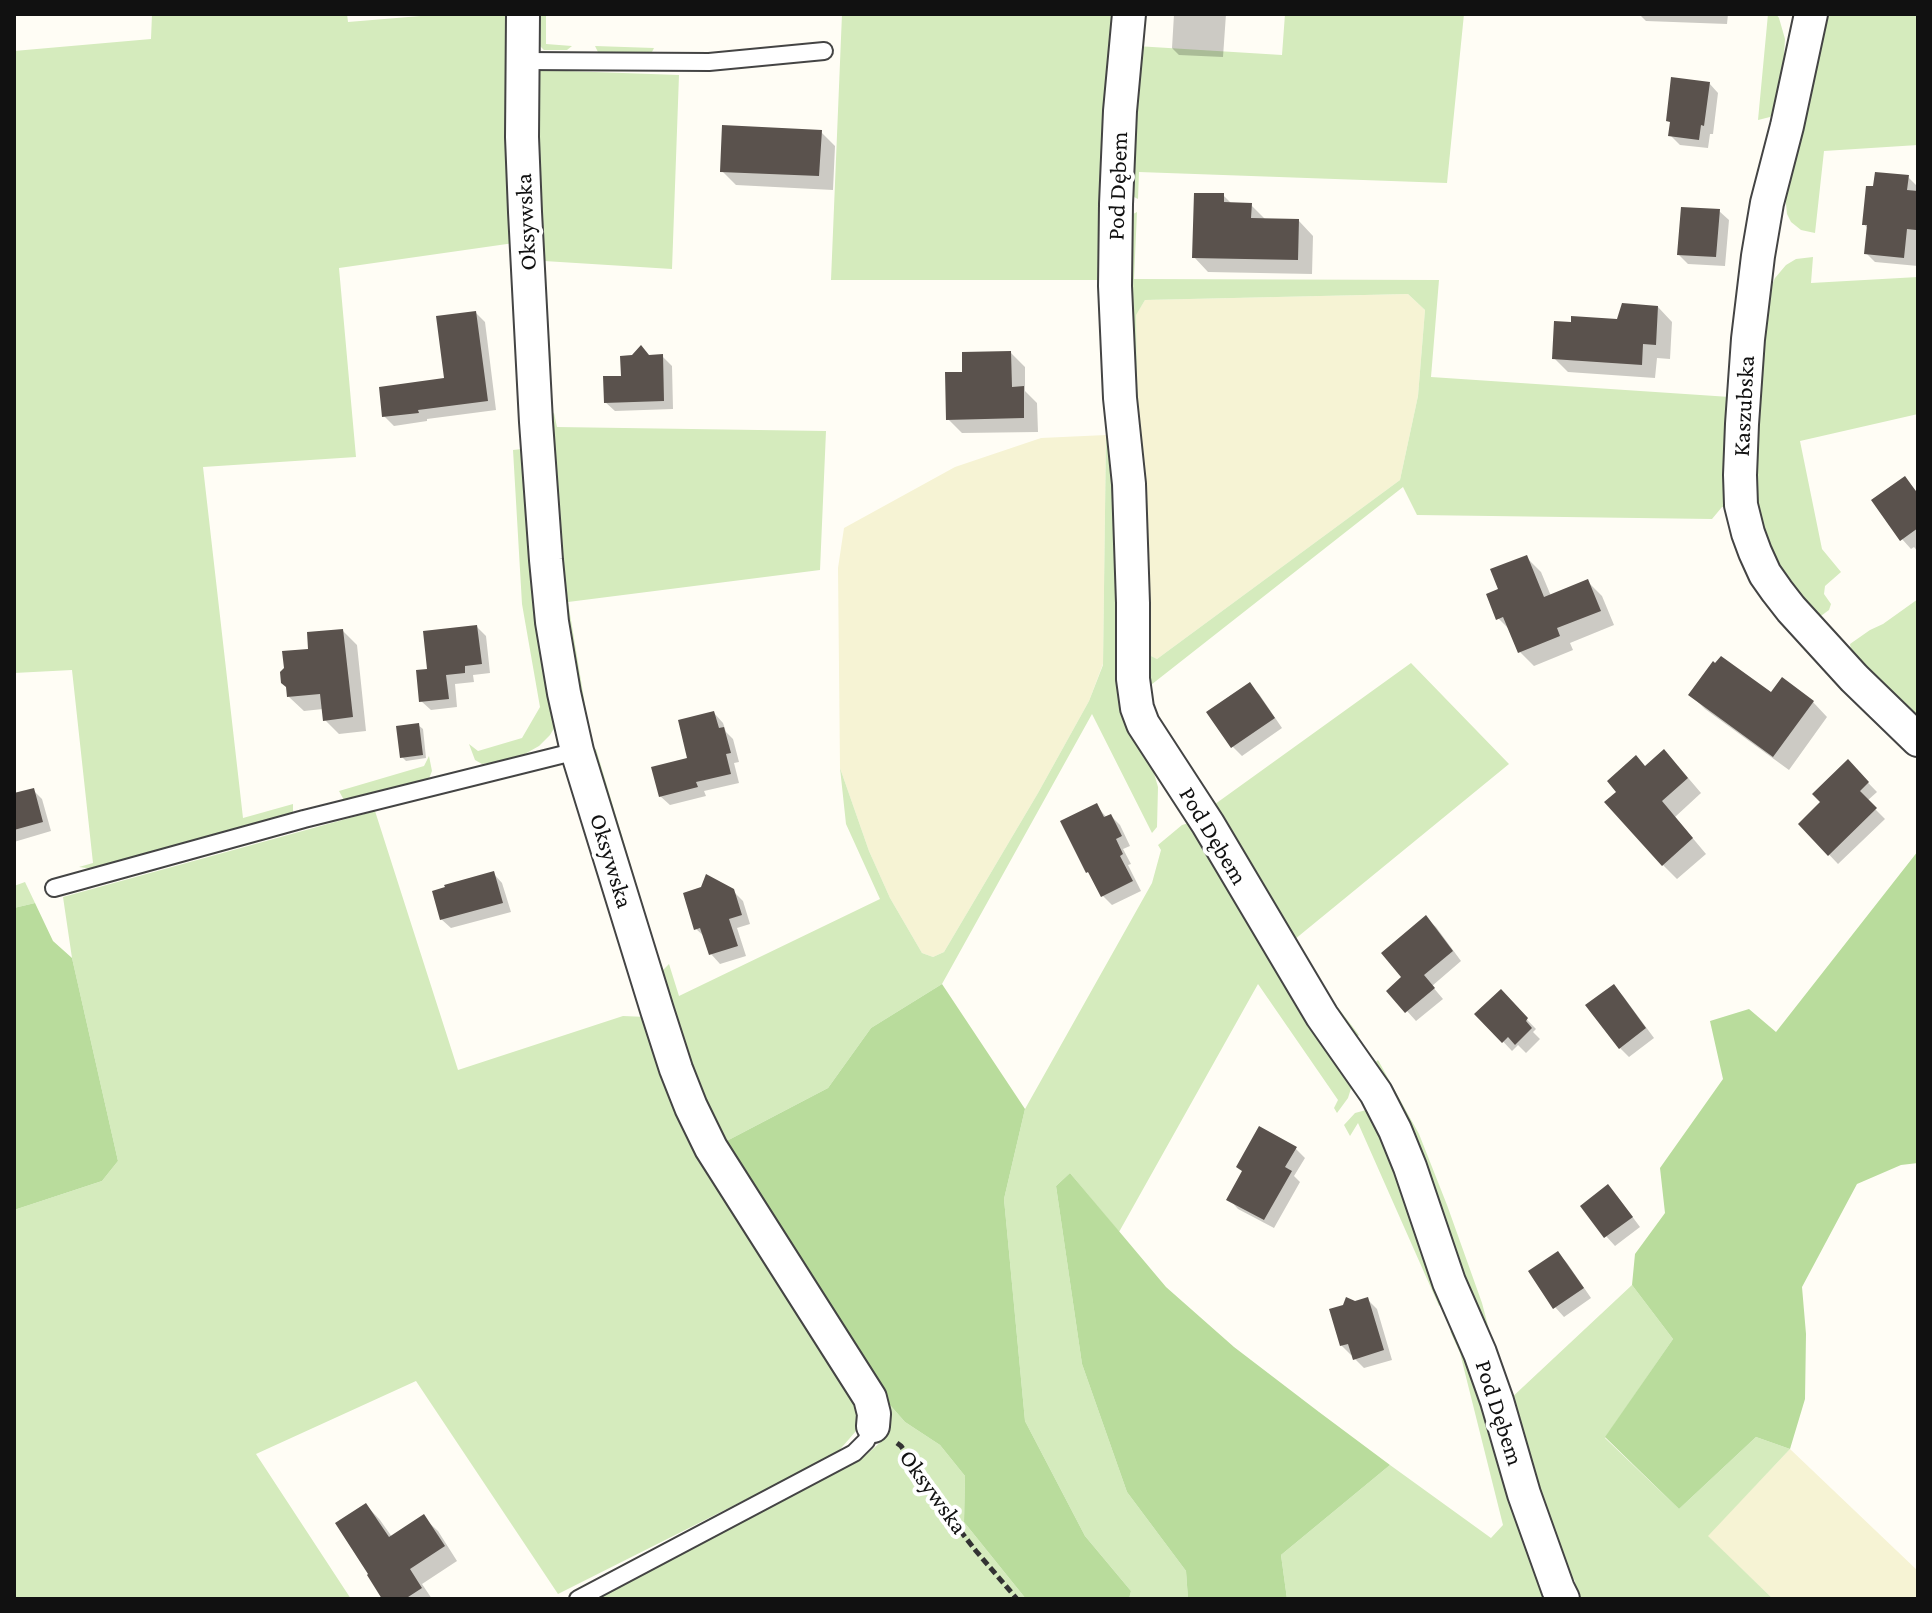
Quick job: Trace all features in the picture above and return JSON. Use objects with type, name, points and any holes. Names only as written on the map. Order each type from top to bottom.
[{"type":"street","name":"Oksywska","points":[[523,14],[525,212],[546,560],[564,693],[577,751],[657,1010],[691,1107],[711,1148],[860,1380],[870,1398],[873,1426]]},
{"type":"street","name":"Pod Dębem","points":[[1129,14],[1118,142],[1115,286],[1120,398],[1129,484],[1133,679],[1137,708],[1143,724],[1208,824],[1322,1016],[1376,1093],[1395,1130],[1449,1282],[1480,1353],[1528,1506],[1563,1599]]},
{"type":"street","name":"Kaszubska","points":[[1811,14],[1767,203],[1758,256],[1742,424],[1741,505],[1755,552],[1777,591],[1854,678],[1918,740]]},
{"type":"lane","points":[[522,61],[709,62],[824,51]]},
{"type":"lane","points":[[54,888],[304,819],[577,751]]},
{"type":"lane","points":[[578,1599],[854,1453],[866,1441],[873,1426]]},
{"type":"path","name":"Oksywska","points":[[873,1426],[901,1446],[945,1511],[1017,1599]]},
{"type":"shaded area","points":[[1408,294],[1425,310],[1418,396],[1400,480],[1157,659],[1141,651],[1136,314],[1145,300]]},
{"type":"shaded area","points":[[1106,435],[1103,664],[1089,701],[1038,793],[944,952],[933,957],[922,953],[890,898],[869,851],[840,768],[838,568],[844,528],[955,467],[1041,438]]},
{"type":"shaded area","points":[[1790,1449],[1918,1571],[1918,1599],[1773,1599],[1707,1536]]},
{"type":"green space","points":[[152,14],[347,14],[348,22],[445,14],[508,14],[514,243],[339,268],[356,457],[203,467],[243,818],[293,804],[293,816],[93,869],[79,867],[93,863],[72,670],[14,673],[14,51],[151,39]]},
{"type":"green space","points":[[532,14],[546,14],[546,44],[572,46],[567,50],[544,50],[539,45]]},
{"type":"green space","points":[[842,14],[1121,14],[1107,280],[831,280]]},
{"type":"green space","points":[[1285,14],[1464,14],[1447,183],[1139,172],[1138,199],[1132,196],[1136,46],[1282,55]]},
{"type":"green space","points":[[1768,14],[1776,14],[1779,18],[1785,39],[1781,105],[1770,117],[1758,120]]},
{"type":"green space","points":[[1821,14],[1918,14],[1918,145],[1824,151],[1815,233],[1801,230],[1791,222],[1785,194]]},
{"type":"green space","points":[[595,46],[654,48],[651,54],[598,52]]},
{"type":"green space","points":[[538,70],[679,75],[672,269],[544,261],[551,364],[544,361],[537,259]]},
{"type":"green space","points":[[1137,212],[1134,279],[1439,280],[1431,377],[1730,397],[1735,506],[1722,507],[1712,519],[1417,515],[1403,487],[1142,692],[1141,651],[1157,659],[1400,480],[1418,396],[1425,310],[1408,294],[1145,300],[1136,315],[1139,506],[1126,306],[1131,215]]},
{"type":"green space","points":[[1813,257],[1811,283],[1918,277],[1918,414],[1800,441],[1822,549],[1841,572],[1825,586],[1824,594],[1831,604],[1829,610],[1818,618],[1787,593],[1749,504],[1768,294],[1775,278],[1786,265],[1796,259]]},
{"type":"green space","points":[[554,413],[557,427],[826,431],[820,570],[568,602],[588,723],[580,722],[544,418]]},
{"type":"green space","points":[[1115,435],[1151,763],[1158,787],[1157,827],[1152,833],[1092,714],[942,984],[871,1028],[828,1088],[719,1145],[655,978],[669,964],[679,996],[880,899],[846,824],[840,768],[869,851],[890,898],[922,953],[933,957],[944,952],[1089,701],[1103,665],[1106,436]]},
{"type":"green space","points":[[530,448],[556,725],[539,746],[523,755],[482,764],[475,760],[469,744],[478,751],[522,738],[540,707],[522,604],[513,450]]},
{"type":"green space","points":[[1918,599],[1918,727],[1852,656],[1850,644]]},
{"type":"green space","points":[[1411,663],[1509,764],[1289,944],[1359,1035],[1354,1039],[1347,1037],[1329,1013],[1287,947],[1211,807]]},
{"type":"green space","points":[[596,749],[652,936],[640,934],[586,753]]},
{"type":"green space","points":[[429,756],[432,771],[428,781],[345,802],[339,791],[424,766]]},
{"type":"green space","points":[[375,811],[458,1070],[623,1016],[647,1017],[860,1411],[856,1431],[836,1454],[558,1594],[416,1381],[256,1454],[351,1599],[14,1599],[14,1210],[102,1181],[118,1161],[72,958],[63,897]]},
{"type":"green space","points":[[1192,822],[1353,1082],[1348,1098],[1337,1113],[1334,1108],[1338,1100],[1258,984],[1119,1232],[1070,1173],[1056,1186],[1082,1364],[1127,1492],[1186,1571],[1188,1599],[1129,1599],[1131,1591],[1085,1536],[1025,1421],[1004,1199],[1025,1109],[1152,883],[1161,850],[1158,845],[1182,825]]},
{"type":"green space","points":[[1918,851],[1918,1163],[1901,1165],[1857,1184],[1802,1287],[1806,1334],[1805,1399],[1790,1449],[1756,1437],[1679,1509],[1605,1437],[1673,1339],[1632,1285],[1635,1254],[1665,1213],[1660,1168],[1723,1079],[1710,1021],[1749,1009],[1776,1032]]},
{"type":"green space","points":[[25,882],[35,903],[14,908],[14,886]]},
{"type":"green space","points":[[35,903],[53,941],[72,958],[118,1161],[102,1181],[14,1210],[14,908]]},
{"type":"green space","points":[[942,984],[1025,1109],[1004,1199],[1025,1421],[1085,1536],[1131,1591],[1129,1599],[1026,1599],[964,1522],[965,1476],[940,1445],[905,1422],[875,1388],[719,1145],[828,1088],[871,1028]]},
{"type":"green space","points":[[1378,1060],[1419,1134],[1447,1205],[1482,1303],[1508,1401],[1632,1285],[1673,1339],[1605,1438],[1679,1509],[1756,1437],[1790,1449],[1708,1536],[1773,1599],[1576,1599],[1575,1581],[1547,1543],[1370,1067]]},
{"type":"green space","points":[[1370,1109],[1379,1115],[1445,1300],[1439,1306],[1358,1123],[1350,1136],[1344,1125],[1355,1113]]},
{"type":"green space","points":[[1070,1173],[1166,1287],[1234,1347],[1390,1465],[1281,1555],[1287,1599],[1188,1599],[1186,1571],[1127,1492],[1082,1364],[1056,1186]]},
{"type":"green space","points":[[1450,1331],[1460,1337],[1556,1599],[1287,1599],[1281,1555],[1390,1465],[1491,1538],[1503,1525],[1460,1353]]},
{"type":"green space","points":[[875,1388],[905,1422],[940,1445],[965,1476],[964,1522],[1026,1599],[594,1599],[866,1455],[883,1440],[885,1420]]},
{"type":"building","points":[[1671,77],[1710,82],[1699,140],[1668,136],[1670,122],[1666,121]]},
{"type":"building","points":[[722,125],[822,130],[819,176],[720,172]]},
{"type":"building","points":[[1875,172],[1909,175],[1907,190],[1918,191],[1916,230],[1907,229],[1904,258],[1864,254],[1867,225],[1862,225],[1866,186],[1873,186]]},
{"type":"building","points":[[1194,193],[1224,193],[1224,202],[1252,203],[1251,218],[1299,219],[1298,260],[1192,258]]},
{"type":"building","points":[[1681,207],[1720,209],[1716,257],[1677,255]]},
{"type":"building","points":[[1622,303],[1658,306],[1656,345],[1643,344],[1642,365],[1552,359],[1554,321],[1571,322],[1571,316],[1617,319]]},
{"type":"building","points":[[476,311],[488,401],[382,417],[379,387],[444,378],[436,316]]},
{"type":"building","points":[[641,345],[649,355],[663,354],[664,401],[604,403],[603,376],[621,376],[620,356],[632,355]]},
{"type":"building","points":[[1011,351],[1012,387],[1024,386],[1024,418],[946,420],[945,372],[962,372],[962,352]]},
{"type":"building","points":[[1905,476],[1918,494],[1918,528],[1900,541],[1871,500]]},
{"type":"building","points":[[1527,555],[1544,597],[1588,579],[1601,611],[1557,628],[1560,636],[1518,653],[1503,617],[1496,620],[1486,594],[1498,589],[1490,569]]},
{"type":"building","points":[[477,625],[482,664],[465,666],[465,673],[446,675],[449,699],[419,702],[416,670],[427,669],[423,631]]},
{"type":"building","points":[[343,629],[353,717],[323,721],[320,694],[287,697],[286,687],[281,683],[280,672],[284,668],[282,651],[308,649],[307,632]]},
{"type":"building","points":[[1721,656],[1771,692],[1782,677],[1814,701],[1773,757],[1688,695],[1713,661],[1715,663]]},
{"type":"building","points":[[1250,682],[1275,718],[1231,748],[1206,712]]},
{"type":"building","points":[[714,711],[719,728],[724,727],[731,753],[726,754],[731,774],[696,782],[698,787],[659,797],[651,767],[687,758],[678,720]]},
{"type":"building","points":[[419,723],[423,755],[400,758],[396,726]]},
{"type":"building","points":[[1664,749],[1688,778],[1662,801],[1693,838],[1662,866],[1604,802],[1616,792],[1607,781],[1636,755],[1645,766]]},
{"type":"building","points":[[1848,759],[1869,782],[1860,791],[1877,808],[1828,856],[1798,824],[1820,802],[1812,794]]},
{"type":"building","points":[[34,788],[43,822],[14,830],[14,793]]},
{"type":"building","points":[[1097,803],[1104,817],[1111,814],[1122,836],[1116,839],[1123,854],[1120,856],[1133,881],[1101,897],[1060,821]]},
{"type":"building","points":[[494,871],[503,903],[440,920],[432,891]]},
{"type":"building","points":[[706,874],[734,889],[742,915],[729,919],[738,946],[709,955],[700,928],[694,930],[683,893],[701,887]]},
{"type":"building","points":[[1426,915],[1453,951],[1424,975],[1435,988],[1405,1013],[1386,991],[1401,977],[1381,953]]},
{"type":"building","points":[[1614,984],[1646,1028],[1619,1049],[1585,1005]]},
{"type":"building","points":[[1501,989],[1528,1018],[1526,1021],[1532,1028],[1515,1045],[1508,1037],[1502,1043],[1474,1014]]},
{"type":"building","points":[[1259,1126],[1297,1147],[1285,1167],[1292,1171],[1264,1220],[1226,1200],[1242,1171],[1236,1167]]},
{"type":"building","points":[[1608,1184],[1633,1217],[1604,1238],[1580,1206]]},
{"type":"building","points":[[1558,1251],[1584,1288],[1553,1309],[1528,1271]]},
{"type":"building","points":[[1346,1297],[1355,1301],[1368,1297],[1384,1350],[1353,1360],[1348,1344],[1340,1346],[1329,1309],[1343,1305]]},
{"type":"building","points":[[366,1503],[389,1537],[424,1514],[445,1546],[410,1569],[422,1588],[405,1599],[382,1599],[335,1523]]}]
